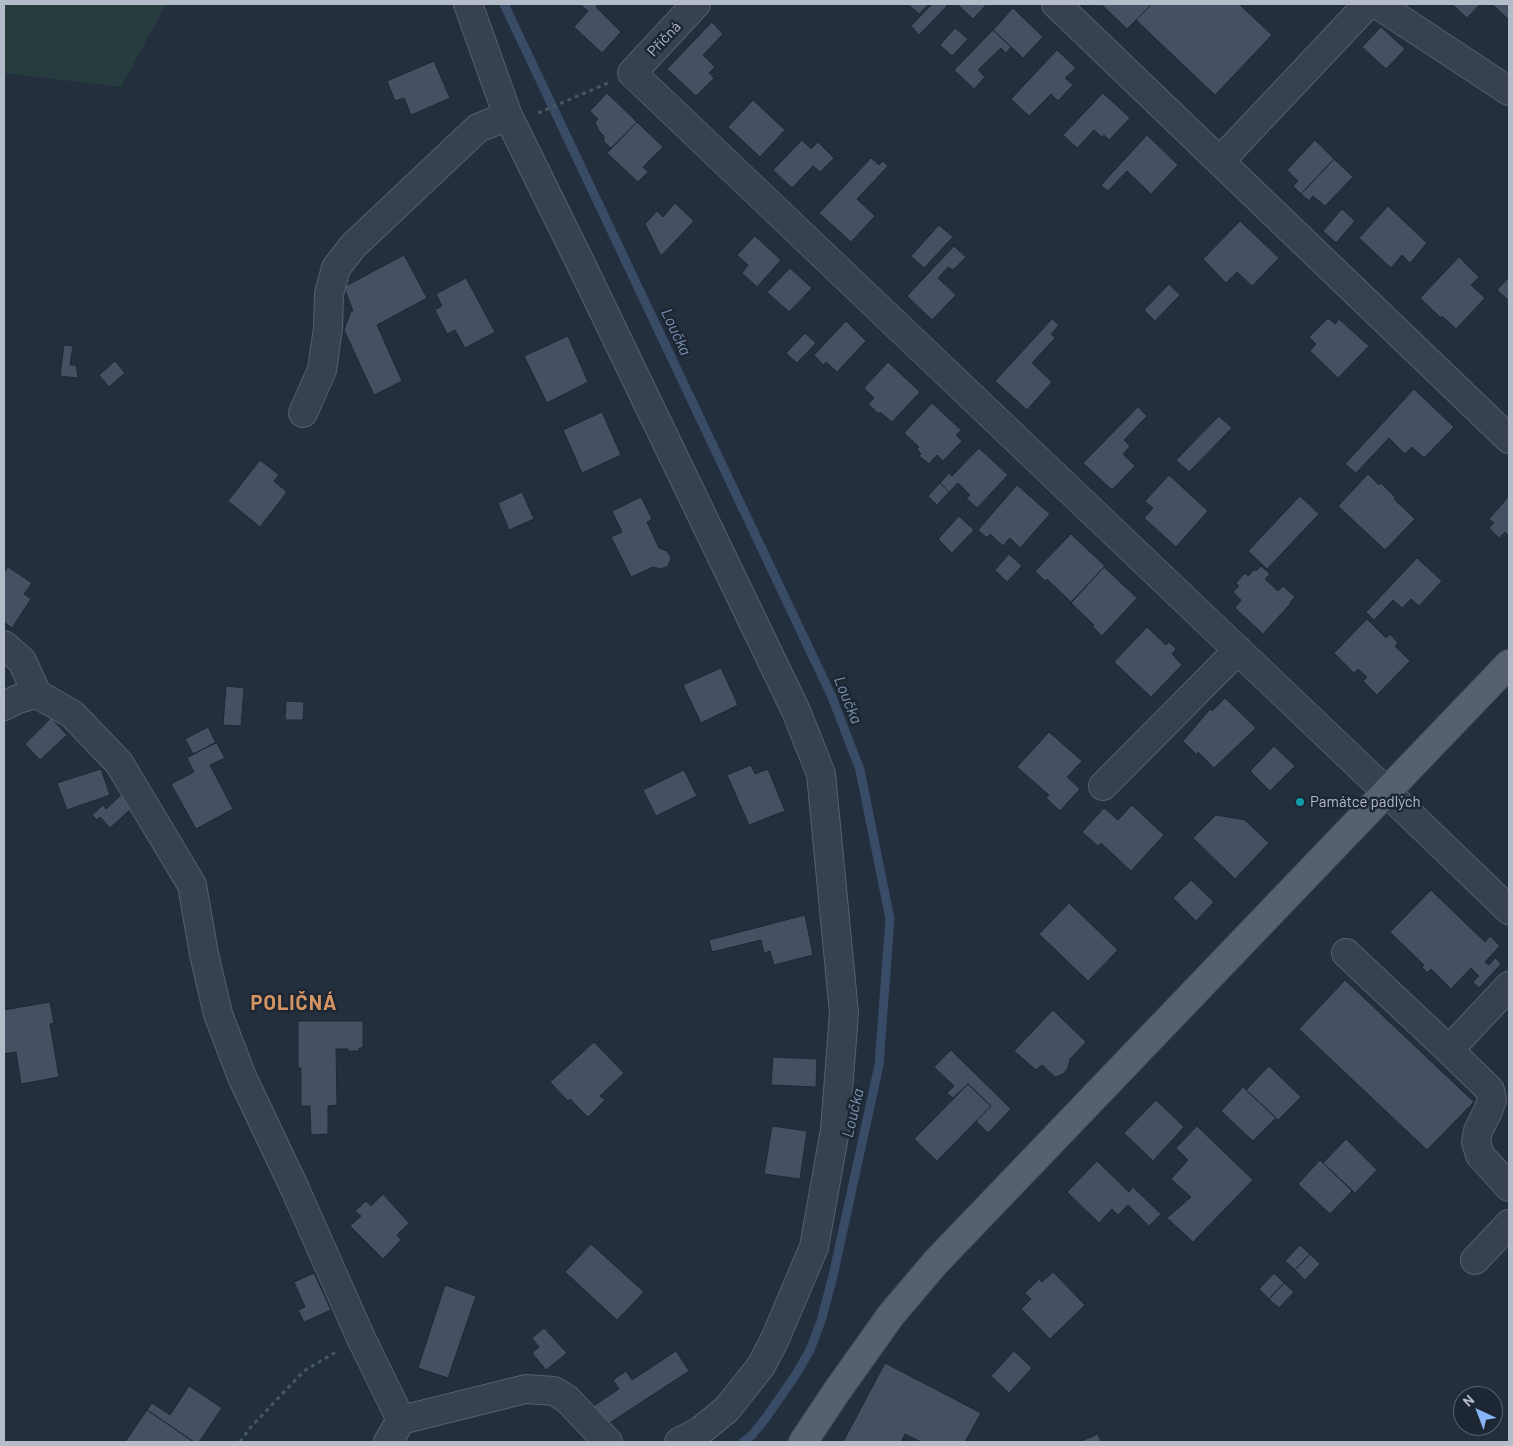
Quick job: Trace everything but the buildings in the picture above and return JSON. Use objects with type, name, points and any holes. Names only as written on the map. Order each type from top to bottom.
[{"type":"main road","points":[[803,1442],[891,1315],[936,1262],[1509,664]]},
{"type":"street","points":[[468,4],[508,116],[796,711],[821,774],[844,1013],[835,1130],[814,1247],[775,1339],[761,1366],[727,1409],[700,1431],[679,1442]]},
{"type":"street","name":"Příčná","points":[[632,73],[696,4]]},
{"type":"street","points":[[1056,4],[1509,439]]},
{"type":"street","points":[[1220,161],[1368,4]]},
{"type":"street","points":[[1378,4],[1509,91]]},
{"type":"street","points":[[632,73],[1509,910]]},
{"type":"street","points":[[303,413],[322,370],[328,328],[329,294],[336,268],[353,246],[478,128],[508,116]]},
{"type":"street","points":[[4,645],[22,661],[37,694],[72,714],[119,763],[192,886],[204,954],[218,1014],[242,1077],[295,1189],[360,1338],[395,1431],[526,1389],[545,1389],[554,1391],[567,1400],[608,1442]]},
{"type":"street","points":[[1103,786],[1238,650]]},
{"type":"street","points":[[4,706],[18,699],[37,694]]},
{"type":"street","points":[[1346,953],[1490,1090],[1492,1099],[1478,1131],[1476,1142],[1480,1155],[1509,1187]]},
{"type":"street","points":[[1449,1050],[1509,986]]},
{"type":"street","points":[[1475,1260],[1509,1224]]},
{"type":"path","points":[[536,114],[632,73]]},
{"type":"path","points":[[240,1442],[249,1429],[304,1371],[360,1338]]},
{"type":"green space","points":[[4,4],[166,4],[121,87],[4,73]]},
{"type":"waterway","name":"Loučka","points":[[504,4],[832,697],[860,770],[890,919],[879,1065],[833,1276],[821,1321],[810,1350],[795,1376],[765,1419],[752,1435],[743,1442]]},
{"type":"place","name":"Památce padlých","points":[[1300,802]]},
{"type":"district","name":"POLIČNÁ","points":[[294,1003]]}]
